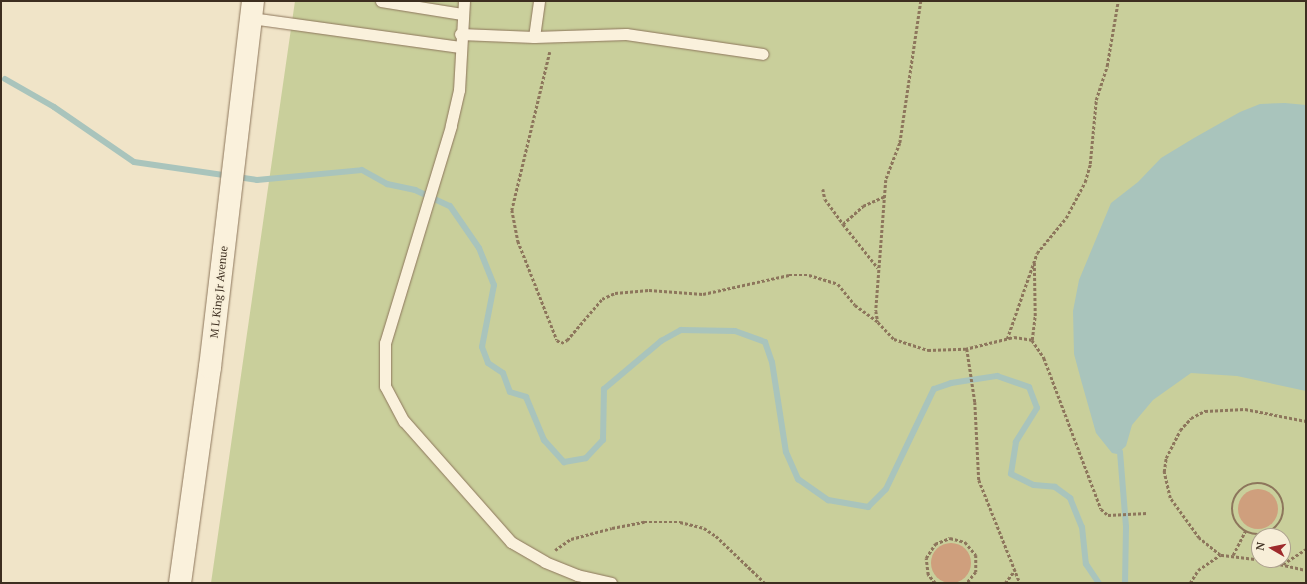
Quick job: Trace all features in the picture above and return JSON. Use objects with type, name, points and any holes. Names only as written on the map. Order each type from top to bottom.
[{"type":"street","name":"M L King Jr Avenue","points":[[180,583],[210,366],[229,194],[252,9]]},
{"type":"lane","points":[[381,1],[462,14]]},
{"type":"lane","points":[[464,1],[460,34],[459,90],[441,167],[385,343],[385,386],[404,421],[511,542],[542,560],[577,575],[611,583]]},
{"type":"lane","points":[[534,37],[539,1]]},
{"type":"lane","points":[[252,9],[460,47]]},
{"type":"lane","points":[[460,34],[534,37],[626,34],[763,54]]},
{"type":"path","points":[[878,322],[879,268],[885,196],[892,161],[900,143],[921,1]]},
{"type":"path","points":[[1006,339],[1034,260],[1074,206],[1085,182],[1090,164],[1096,100],[1107,66],[1118,1]]},
{"type":"path","points":[[553,37],[512,210],[518,241],[557,340],[561,343],[567,340],[602,299],[615,293],[649,290],[703,294],[789,275],[809,275],[838,284],[855,305],[878,322],[894,339],[928,350],[967,349],[1022,336],[1032,340],[1044,358],[1055,384],[1092,490],[1101,509],[1108,515],[1148,513]]},
{"type":"path","points":[[823,189],[825,199],[879,268]]},
{"type":"path","points":[[844,224],[863,206],[885,196]]},
{"type":"path","points":[[1032,340],[1035,316],[1034,260]]},
{"type":"path","points":[[967,349],[975,402],[979,480],[1020,583]]},
{"type":"path","points":[[1220,555],[1199,538],[1170,498],[1164,472],[1166,458],[1180,430],[1191,418],[1205,411],[1228,408],[1306,421]]},
{"type":"path","points":[[1253,483],[1270,486],[1277,491],[1284,506],[1280,523],[1267,533],[1259,535],[1245,531],[1233,517],[1234,499],[1238,492],[1253,483]]},
{"type":"path","points":[[542,560],[571,539],[597,531],[644,522],[680,522],[704,528],[716,536],[765,583]]},
{"type":"path","points":[[1233,555],[1245,531]]},
{"type":"path","points":[[935,583],[928,575],[926,558],[935,544],[950,538],[965,542],[976,555],[976,572],[967,583]]},
{"type":"path","points":[[1291,559],[1306,549]]},
{"type":"path","points":[[1190,583],[1198,570],[1220,555],[1233,555],[1251,558]]},
{"type":"path","points":[[1291,566],[1306,570]]},
{"type":"path","points":[[1005,583],[1015,569]]},
{"type":"green space","points":[[295,1],[1306,1],[1306,583],[211,583]]},
{"type":"water","points":[[1285,103],[1306,105],[1306,391],[1237,376],[1191,373],[1153,400],[1132,425],[1126,446],[1117,454],[1112,453],[1096,433],[1081,380],[1074,354],[1073,311],[1079,280],[1111,203],[1138,182],[1161,158],[1194,138],[1240,112],[1260,104]]},
{"type":"building","points":[[1258,489],[1266,491],[1272,495],[1278,509],[1276,517],[1272,523],[1262,528],[1250,527],[1244,523],[1240,517],[1238,509],[1240,501],[1244,495],[1250,491]]},
{"type":"building","points":[[951,543],[959,545],[965,549],[969,555],[971,563],[969,571],[965,577],[959,581],[951,583],[943,581],[937,577],[933,571],[931,563],[933,555],[937,549],[943,545]]},
{"type":"waterway","points":[[5,79],[54,107],[134,162],[257,180],[362,170],[387,184],[415,190],[450,206],[479,248],[494,285],[482,347],[488,363],[503,373],[510,392],[526,397],[544,440],[564,462],[586,458],[603,440],[604,389],[661,341],[681,330],[735,331],[765,342],[772,362],[786,452],[798,479],[828,500],[868,507],[886,489],[934,389],[951,383],[997,376],[1029,387],[1037,408],[1016,442],[1011,474],[1034,485],[1055,487],[1070,498],[1082,527],[1086,564],[1099,583]]},
{"type":"waterway","points":[[1120,452],[1126,527],[1125,583]]}]
